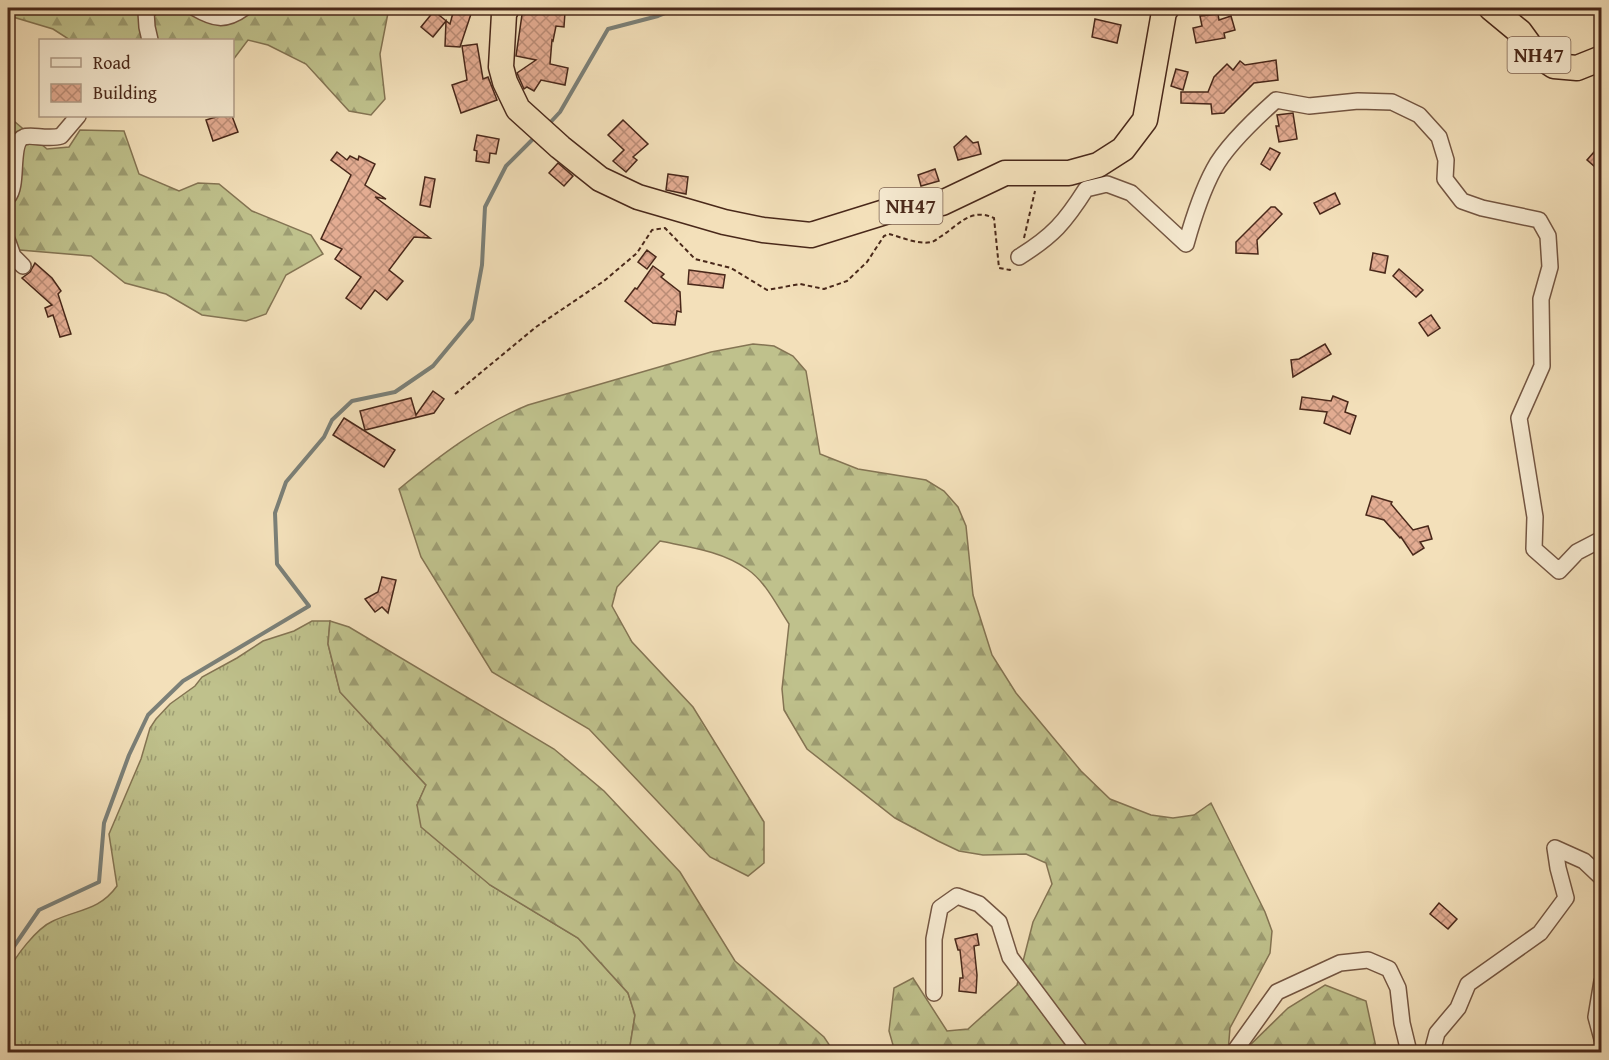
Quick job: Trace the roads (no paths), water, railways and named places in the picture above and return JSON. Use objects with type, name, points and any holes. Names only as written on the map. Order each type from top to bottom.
[{"type":"highway","name":"NH47","points":[[507,8],[503,23],[501,67],[505,82],[518,109],[600,179],[638,197],[724,222],[763,230],[811,235],[901,207],[942,203],[1005,173],[1069,173],[1098,165],[1123,149],[1145,120],[1164,12],[1167,8]]},
{"type":"highway","name":"NH47","points":[[1491,8],[1520,32],[1536,54],[1554,66],[1577,68],[1602,58]]},
{"type":"street","points":[[150,39],[146,12],[151,8]]},
{"type":"street","points":[[195,8],[208,15],[221,18],[233,16],[244,8]]},
{"type":"street","points":[[1019,257],[1044,242],[1068,218],[1086,189],[1107,184],[1131,193],[1186,244],[1195,212],[1215,168],[1258,116],[1276,100],[1309,106],[1358,101],[1392,102],[1419,115],[1439,137],[1446,160],[1445,179],[1462,201],[1482,208],[1539,220],[1548,236],[1550,267],[1541,299],[1542,366],[1519,417],[1535,517],[1534,549],[1559,571],[1576,552],[1602,539]]},
{"type":"street","points":[[8,197],[12,192],[15,156],[21,138],[26,136],[45,139],[61,136],[77,117]]},
{"type":"street","points":[[8,242],[14,256],[23,266]]},
{"type":"street","points":[[1432,1053],[1437,1033],[1458,1008],[1468,984],[1540,933],[1566,898],[1555,848],[1584,861],[1602,878]]},
{"type":"street","points":[[934,993],[934,939],[940,908],[957,896],[980,904],[999,922],[1010,957],[1081,1053]]},
{"type":"street","points":[[1234,1053],[1276,992],[1340,963],[1368,960],[1389,969],[1398,988],[1402,1023],[1409,1053]]},
{"type":"street","points":[[1602,981],[1596,1017],[1602,1039]]},
{"type":"waterway","points":[[547,126],[560,112],[608,29],[658,16],[678,8]]},
{"type":"waterway","points":[[8,955],[39,910],[99,882],[104,823],[129,755],[148,715],[183,681],[309,606],[277,564],[275,513],[286,482],[324,437],[332,420],[352,401],[395,392],[433,366],[472,319],[482,265],[485,207],[506,166],[535,137]]}]
